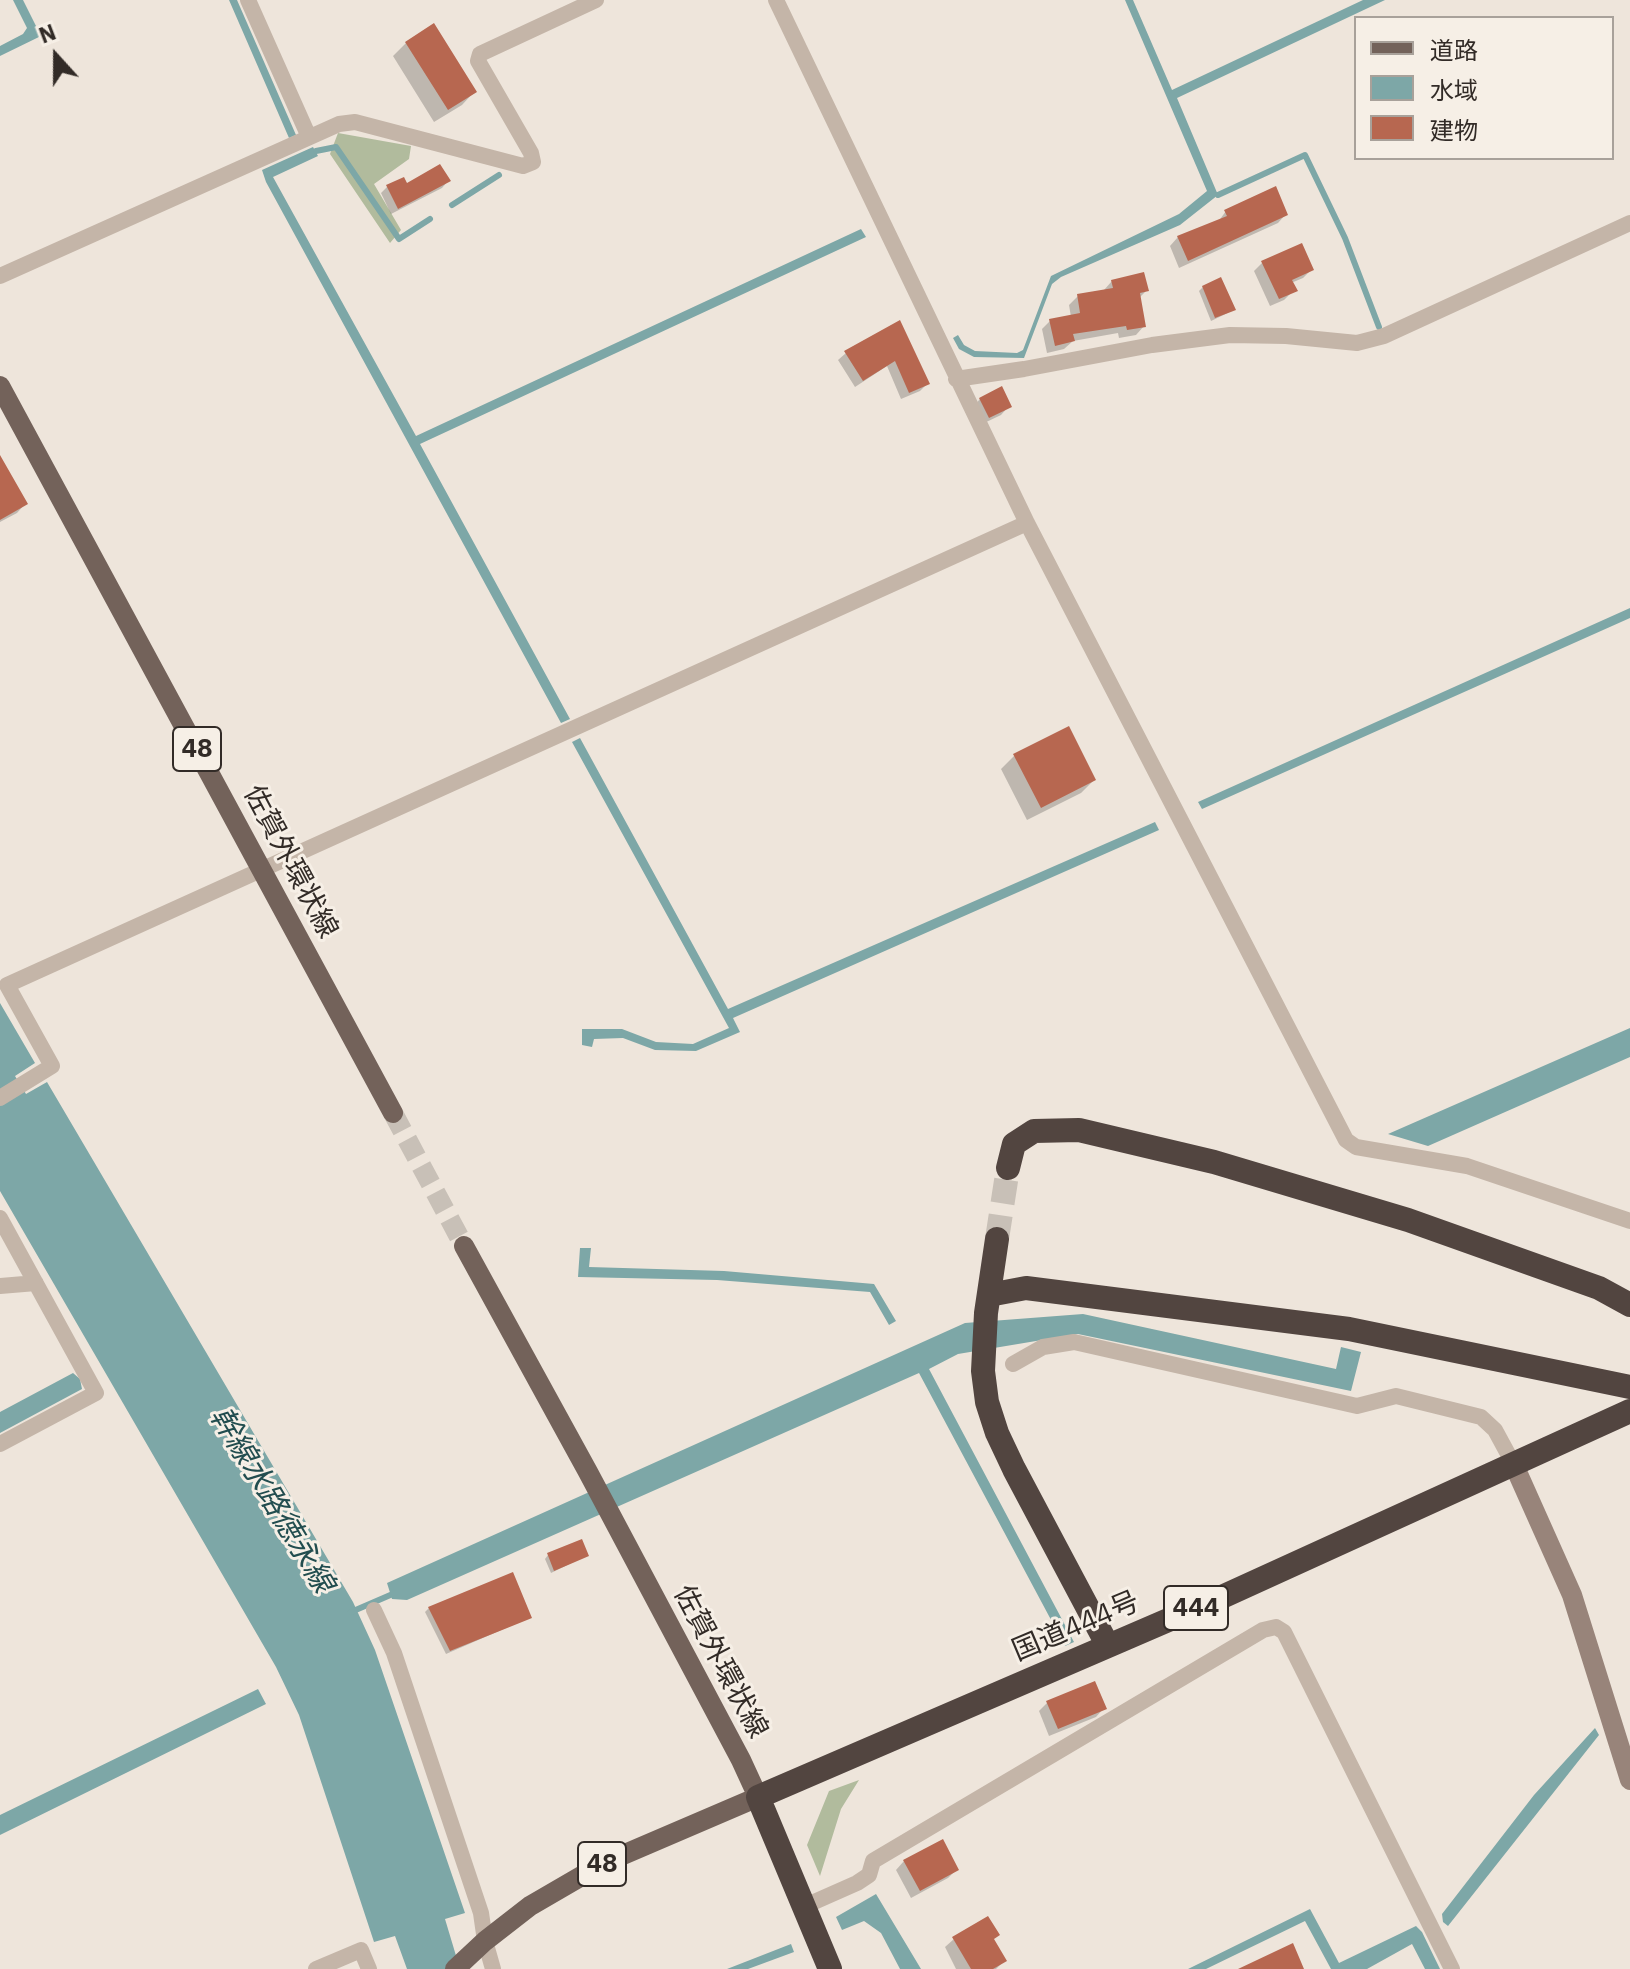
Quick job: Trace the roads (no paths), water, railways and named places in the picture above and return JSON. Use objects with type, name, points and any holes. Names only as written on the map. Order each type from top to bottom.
[{"type":"highway","points":[[1008,1168],[1014,1144],[1034,1131],[1079,1130],[1214,1162],[1408,1220],[1599,1288],[1630,1305]]},
{"type":"highway","points":[[997,1239],[983,1371],[987,1402],[997,1433],[1108,1646]]},
{"type":"highway","points":[[989,1295],[1026,1288],[1349,1329],[1620,1385]]},
{"type":"highway","name":"国道444号","points":[[758,1797],[1108,1646],[1630,1411]]},
{"type":"highway","points":[[758,1797],[830,1969]]},
{"type":"main road","name":"佐賀外環状線","points":[[0,386],[393,1113]]},
{"type":"main road","name":"佐賀外環状線","points":[[464,1246],[588,1472],[758,1797]]},
{"type":"main road","name":"48","points":[[459,1965],[530,1906],[604,1863],[758,1797]]},
{"type":"street","points":[[248,0],[309,137]]},
{"type":"street","points":[[0,276],[339,124],[355,122],[523,166],[533,162],[531,153],[478,61],[480,54],[596,0]]},
{"type":"street","points":[[776,0],[1027,523],[1346,1140],[1356,1147],[1467,1166],[1630,1221]]},
{"type":"street","points":[[956,379],[1152,345],[1230,335],[1286,336],[1357,343],[1384,336],[1630,223]]},
{"type":"street","points":[[0,1098],[52,1066],[7,985],[1027,523]]},
{"type":"street","points":[[0,1218],[96,1393],[0,1444]]},
{"type":"street","points":[[0,1286],[36,1283]]},
{"type":"street","points":[[1013,1364],[1043,1347],[1074,1342],[1357,1406],[1396,1396],[1481,1417],[1495,1430],[1514,1465],[1572,1595],[1630,1780]]},
{"type":"street","points":[[374,1610],[394,1653],[481,1913],[493,1969]]},
{"type":"street","points":[[805,1906],[857,1883],[869,1875],[873,1861],[1263,1630],[1276,1627],[1284,1632],[1452,1969]]},
{"type":"street","points":[[316,1969],[361,1950],[369,1969]]},
{"type":"water","points":[[13,0],[23,0],[41,36],[0,56],[0,46],[23,34],[27,28]]},
{"type":"water","points":[[229,0],[237,0],[296,135],[289,138]]},
{"type":"water","points":[[1125,0],[1133,0],[1172,90],[1363,0],[1385,0],[1177,98],[1218,195],[1180,225],[1061,277],[1052,284],[1024,358],[974,357],[959,349],[953,338],[958,335],[964,345],[975,351],[1017,353],[1023,350],[1051,276],[1179,214],[1207,191]]},
{"type":"water","points":[[313,147],[318,156],[273,177],[416,436],[861,229],[866,237],[420,444],[570,719],[561,723],[266,182],[262,170]]},
{"type":"water","points":[[1630,608],[1630,618],[1202,809],[1198,802]]},
{"type":"water","points":[[580,738],[728,1009],[1155,822],[1159,830],[733,1018],[740,1032],[696,1051],[655,1050],[623,1038],[594,1039],[592,1047],[582,1045],[582,1029],[622,1029],[656,1042],[693,1044],[729,1028],[572,742]]},
{"type":"water","name":"幹線水路徳永線","points":[[0,1003],[35,1063],[15,1076],[26,1094],[47,1082],[353,1602],[375,1650],[465,1913],[445,1919],[460,1969],[407,1969],[395,1936],[374,1942],[299,1715],[276,1667],[0,1191]]},
{"type":"water","points":[[1630,1028],[1630,1057],[1428,1146],[1388,1134]]},
{"type":"water","points":[[580,1248],[591,1248],[589,1267],[724,1271],[874,1284],[896,1321],[889,1325],[870,1292],[717,1280],[578,1277]]},
{"type":"water","points":[[1083,1314],[1336,1369],[1341,1347],[1361,1352],[1351,1391],[1078,1334],[958,1354],[929,1369],[1074,1642],[1065,1646],[919,1373],[407,1600],[392,1599],[387,1583],[965,1323]]},
{"type":"water","points":[[73,1373],[80,1379],[82,1389],[0,1433],[0,1412]]},
{"type":"water","points":[[258,1689],[266,1704],[0,1835],[0,1815]]},
{"type":"water","points":[[1595,1728],[1599,1735],[1448,1926],[1443,1922],[1442,1914],[1534,1795]]},
{"type":"water","points":[[876,1894],[921,1969],[900,1969],[881,1933],[864,1921],[842,1930],[836,1917]]},
{"type":"water","points":[[1310,1909],[1339,1963],[1416,1926],[1440,1969],[1425,1969],[1412,1944],[1367,1969],[1331,1969],[1305,1921],[1206,1969],[1188,1969]]},
{"type":"water","points":[[791,1944],[794,1952],[748,1969],[727,1969]]},
{"type":"waterway","points":[[316,151],[336,147],[399,239],[430,219]]},
{"type":"waterway","points":[[1218,195],[1305,155],[1345,238],[1379,327]]},
{"type":"waterway","points":[[452,205],[499,175]]},
{"type":"waterway","points":[[351,1612],[395,1593]]},
{"type":"tunnel","points":[[393,1113],[464,1246]]},
{"type":"tunnel","points":[[997,1239],[1008,1168]]}]
